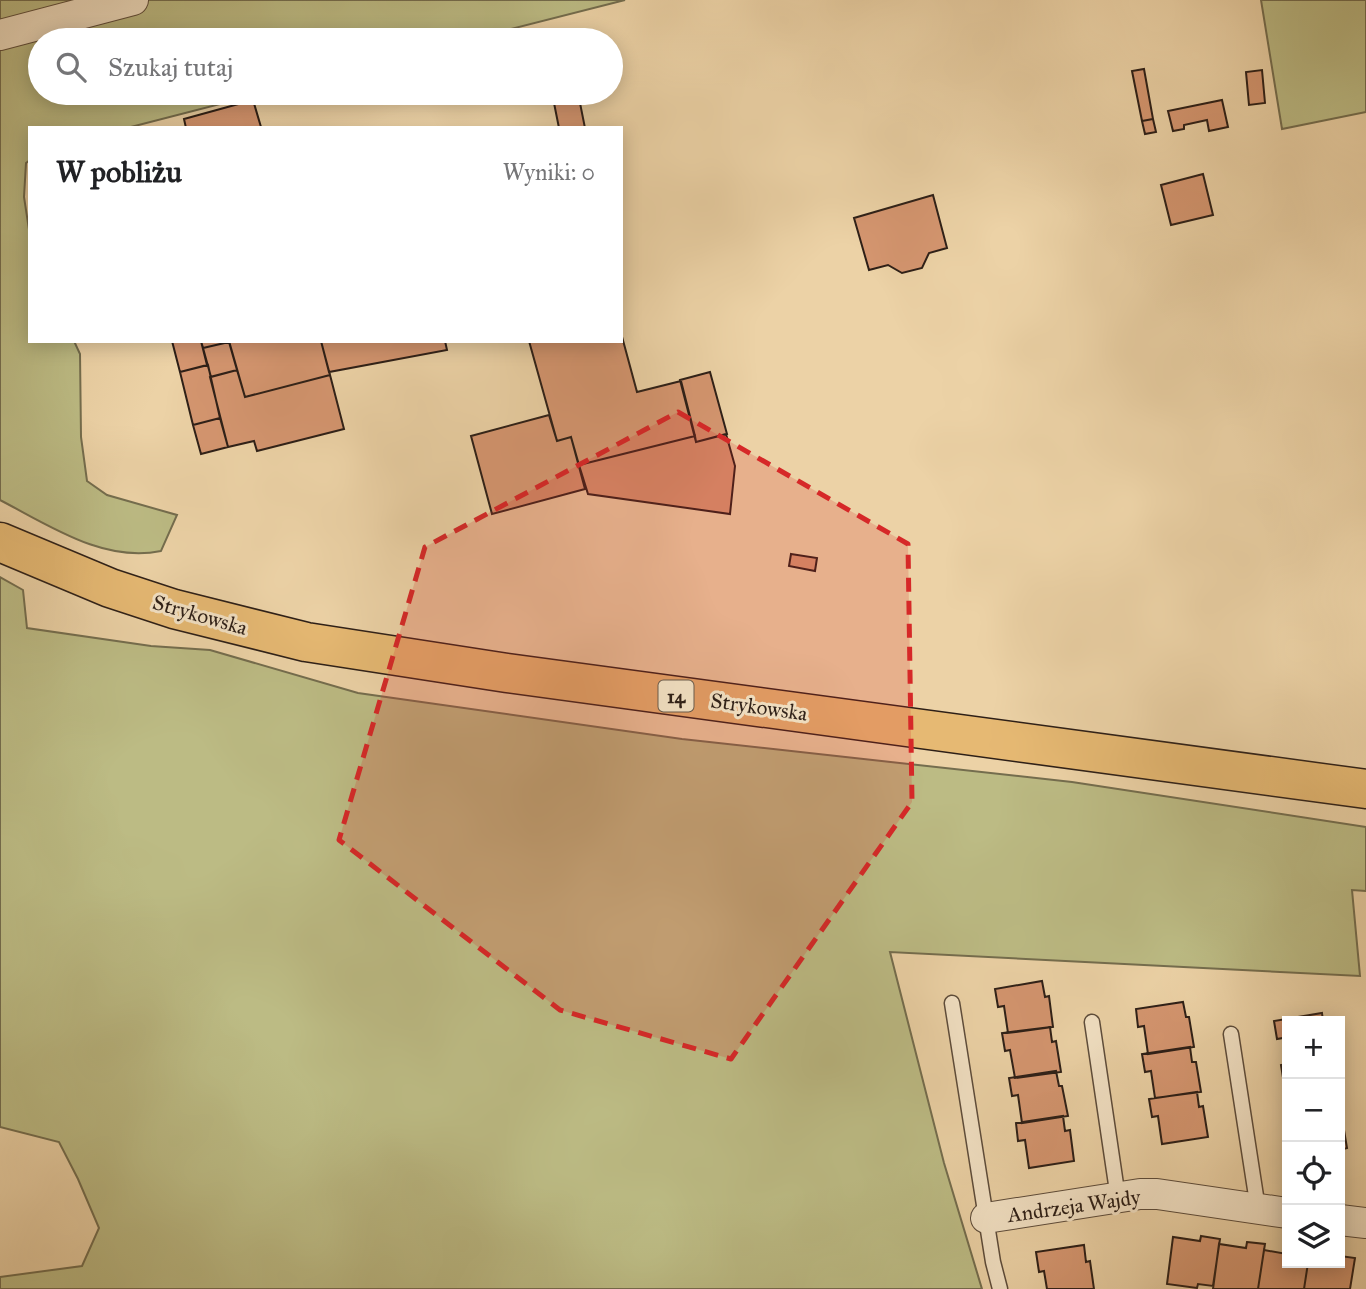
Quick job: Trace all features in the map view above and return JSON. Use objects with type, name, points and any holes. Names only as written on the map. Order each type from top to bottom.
[{"type":"main road","name":"Strykowska","points":[[0,542],[110,588],[174,609],[306,642],[521,675],[1366,789]]},
{"type":"street","points":[[0,35],[134,0]]},
{"type":"street","name":"Andrzeja Wajdy","points":[[986,1218],[1118,1198],[1157,1195],[1282,1212]]},
{"type":"street","points":[[1345,1221],[1366,1223]]},
{"type":"lane","points":[[952,1003],[993,1262],[1000,1289]]},
{"type":"lane","points":[[1092,1022],[1118,1198]]},
{"type":"lane","points":[[1231,1034],[1258,1209]]},
{"type":"highlighted area","points":[[678,412],[908,544],[912,802],[731,1059],[560,1010],[339,840],[425,547]]},
{"type":"shaded area","points":[[0,0],[625,0],[515,28],[28,28],[28,105],[216,105],[135,126],[28,126],[24,197],[28,223],[28,343],[75,343],[80,354],[81,437],[87,481],[107,495],[177,515],[161,551],[119,552],[98,547],[58,531],[0,500]]},
{"type":"shaded area","points":[[1261,0],[1366,0],[1366,112],[1282,129]]},
{"type":"shaded area","points":[[0,577],[23,590],[27,628],[151,646],[210,650],[358,693],[682,739],[1072,782],[1366,827],[1366,891],[1352,890],[1360,976],[890,952],[944,1163],[982,1289],[0,1289],[0,1277],[82,1266],[99,1228],[59,1142],[0,1127]]},
{"type":"building","points":[[1144,69],[1153,119],[1142,121],[1132,71]]},
{"type":"building","points":[[1262,70],[1265,103],[1249,105],[1246,72]]},
{"type":"building","points":[[1222,100],[1228,127],[1209,131],[1207,120],[1184,125],[1184,129],[1173,131],[1168,111]]},
{"type":"building","points":[[235,105],[254,105],[261,126],[186,126],[184,119]]},
{"type":"building","points":[[554,105],[580,105],[585,126],[559,126]]},
{"type":"building","points":[[1153,119],[1156,132],[1145,134],[1142,121]]},
{"type":"building","points":[[1203,174],[1213,215],[1171,225],[1161,185]]},
{"type":"building","points":[[933,195],[947,248],[929,253],[922,268],[902,273],[888,265],[869,270],[854,218]]},
{"type":"building","points":[[623,340],[637,392],[681,381],[695,436],[579,465],[571,437],[557,441],[530,343],[623,343]]},
{"type":"building","points":[[173,343],[202,343],[207,365],[180,372]]},
{"type":"building","points":[[202,343],[225,343],[203,348]]},
{"type":"building","points":[[229,343],[237,370],[211,377],[203,348]]},
{"type":"building","points":[[230,343],[322,343],[330,375],[245,397]]},
{"type":"building","points":[[322,343],[445,343],[447,350],[329,372]]},
{"type":"building","points":[[208,365],[220,418],[193,425],[180,372]]},
{"type":"building","points":[[237,370],[245,397],[330,375],[344,429],[257,451],[254,441],[228,447],[210,377]]},
{"type":"building","points":[[710,372],[727,434],[696,442],[680,380]]},
{"type":"building","points":[[549,415],[557,441],[571,437],[585,489],[492,514],[471,436]]},
{"type":"building","points":[[220,418],[228,447],[201,454],[193,425]]},
{"type":"building","points":[[726,434],[735,466],[730,514],[588,494],[579,465],[695,436],[696,442]]},
{"type":"building","points":[[791,554],[817,558],[815,571],[789,566]]},
{"type":"building","points":[[1042,981],[1045,997],[1049,996],[1053,1027],[1008,1033],[1004,1006],[998,1007],[995,989]]},
{"type":"building","points":[[1183,1002],[1186,1017],[1189,1017],[1194,1047],[1148,1054],[1144,1026],[1138,1027],[1136,1009]]},
{"type":"building","points":[[1282,1020],[1282,1038],[1277,1039],[1274,1021]]},
{"type":"building","points":[[1050,1027],[1052,1042],[1056,1041],[1061,1072],[1015,1078],[1010,1050],[1005,1051],[1002,1033]]},
{"type":"building","points":[[1190,1047],[1192,1062],[1196,1062],[1201,1092],[1155,1098],[1151,1071],[1145,1072],[1142,1054]]},
{"type":"building","points":[[1056,1071],[1068,1116],[1022,1123],[1018,1095],[1012,1096],[1009,1078]]},
{"type":"building","points":[[1197,1092],[1199,1107],[1203,1106],[1208,1137],[1162,1144],[1158,1116],[1152,1117],[1149,1099]]},
{"type":"building","points":[[1063,1116],[1065,1131],[1070,1130],[1074,1161],[1029,1168],[1025,1140],[1018,1141],[1016,1123]]},
{"type":"building","points":[[1201,1236],[1220,1239],[1213,1286],[1198,1284],[1197,1288],[1167,1284],[1173,1237],[1200,1241]]},
{"type":"building","points":[[1247,1242],[1265,1244],[1258,1289],[1213,1289],[1219,1244],[1246,1248]]},
{"type":"building","points":[[1084,1245],[1086,1262],[1090,1261],[1094,1289],[1047,1289],[1044,1271],[1039,1272],[1036,1252]]},
{"type":"building","points":[[1264,1250],[1282,1253],[1282,1268],[1307,1268],[1304,1289],[1258,1289]]},
{"type":"building","points":[[1345,1257],[1355,1258],[1350,1289],[1304,1289],[1307,1268],[1345,1268]]}]
